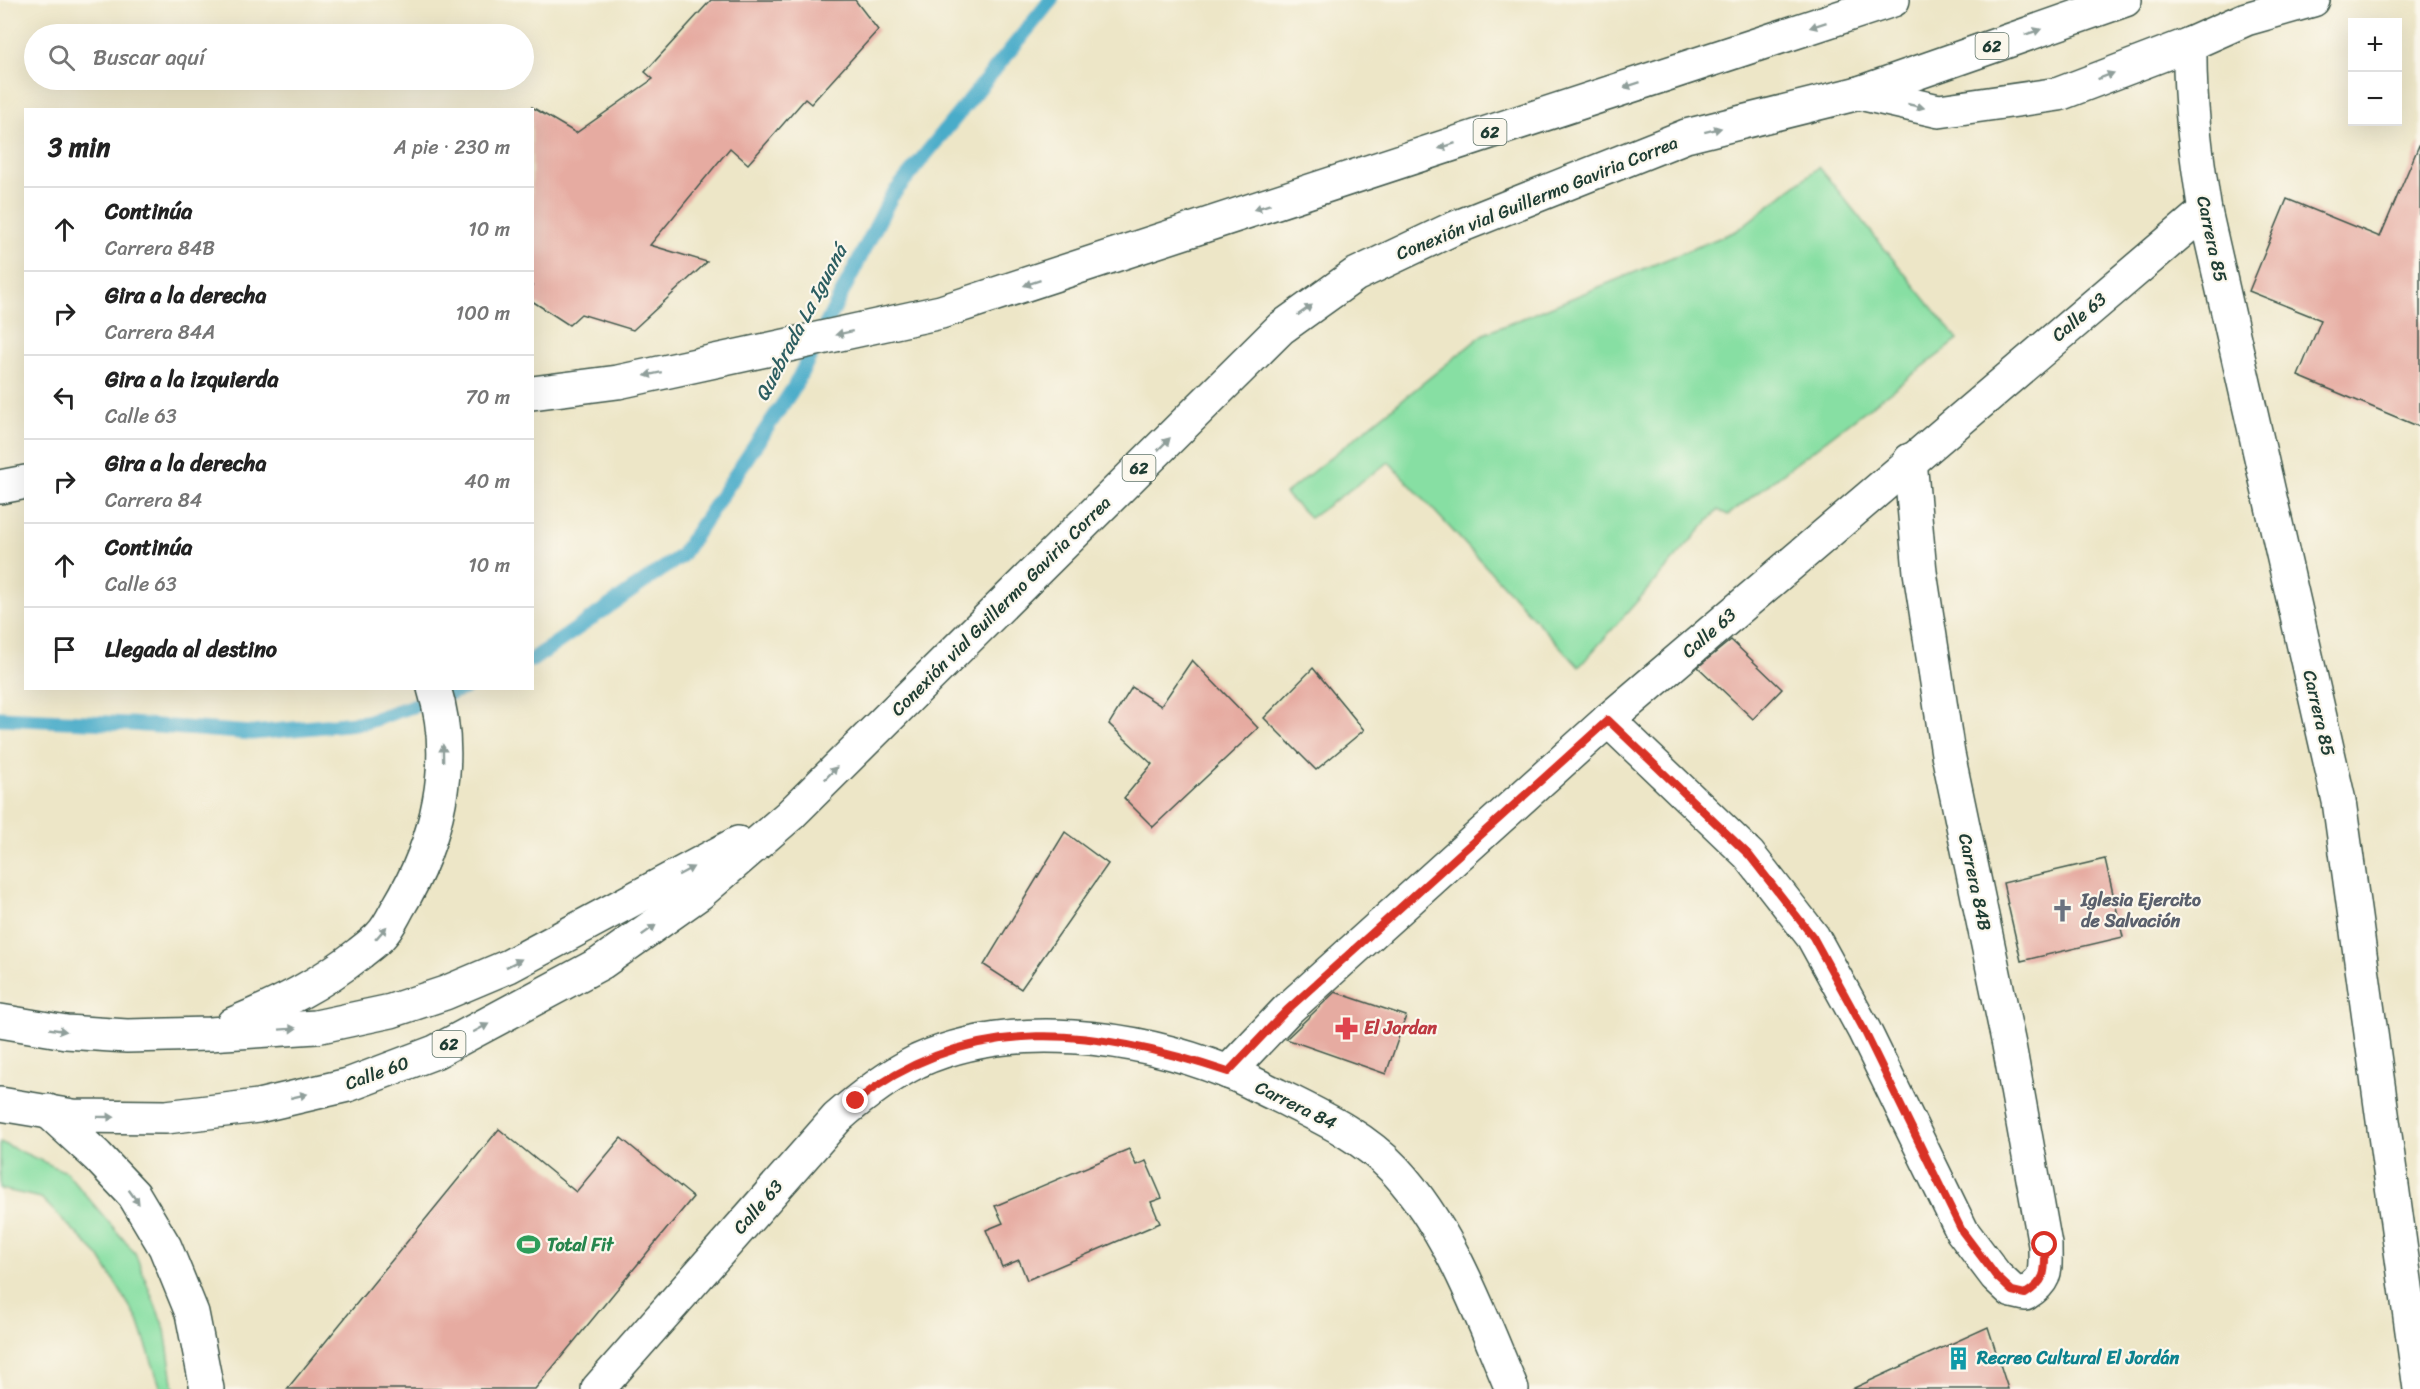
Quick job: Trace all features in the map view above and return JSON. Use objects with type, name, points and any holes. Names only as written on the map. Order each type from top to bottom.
[{"type":"main road","name":"62","points":[[534,393],[618,382],[941,312],[1088,266],[1893,0]]},
{"type":"main road","name":"Conexión vial Guillermo Gaviria Correa","points":[[790,815],[1281,327],[1355,275],[1450,230],[1686,136],[1859,93],[2125,0]]},
{"type":"main road","points":[[1859,93],[1939,111],[2059,94],[2190,44],[2246,19],[2313,0]]},
{"type":"main road","name":"Carrera 85","points":[[2190,44],[2189,88],[2193,138],[2205,211],[2339,801],[2420,1389]]},
{"type":"main road","name":"Calle 63","points":[[1228,1072],[1287,1010],[1608,720],[1910,460],[2205,211]]},
{"type":"main road","name":"Carrera 84B","points":[[1608,720],[1749,855],[1806,928],[1864,1030],[1962,1231],[1996,1276],[2012,1291],[2025,1294],[2040,1285],[2045,1270],[2045,1245],[2009,1045],[1948,754],[1920,572],[1910,460]]},
{"type":"main road","points":[[0,488],[24,482]]},
{"type":"main road","points":[[0,488],[24,489]]},
{"type":"main road","points":[[209,1034],[299,995],[337,971],[382,934],[413,884],[435,828],[443,771],[442,713],[435,690]]},
{"type":"main road","points":[[0,1021],[66,1032],[117,1035],[209,1034],[316,1027],[391,1011],[445,993],[509,966],[790,815]]},
{"type":"main road","name":"Calle 60","points":[[0,1104],[73,1116],[166,1117],[258,1106],[348,1085],[435,1052],[601,963],[700,893],[790,815]]},
{"type":"main road","name":"Carrera 84","points":[[940,1053],[1001,1038],[1028,1036],[1082,1038],[1141,1047],[1178,1055],[1228,1072],[1349,1132],[1380,1155],[1396,1171],[1436,1225],[1459,1267],[1512,1389]]},
{"type":"main road","name":"Calle 63","points":[[598,1389],[837,1118],[872,1088],[895,1074],[940,1053]]},
{"type":"main road","points":[[48,1111],[97,1156],[134,1195],[165,1247],[192,1313],[207,1389]]},
{"type":"green space","points":[[1819,167],[1958,340],[1728,515],[1718,510],[1579,667],[1389,462],[1310,518],[1285,494],[1484,334],[1736,231]]},
{"type":"green space","points":[[0,1142],[66,1172],[135,1253],[165,1330],[174,1389],[161,1389],[138,1320],[99,1256],[41,1198],[0,1189]]},
{"type":"building","points":[[711,0],[855,0],[878,30],[811,104],[805,99],[748,164],[730,148],[650,245],[707,262],[633,330],[581,314],[569,325],[534,302],[534,108],[576,133],[653,79],[645,72]]},
{"type":"building","points":[[2420,143],[2420,427],[2298,376],[2321,320],[2249,291],[2287,199],[2380,237]]},
{"type":"building","points":[[1731,640],[1782,689],[1753,719],[1698,667]]},
{"type":"building","points":[[1192,660],[1258,728],[1153,827],[1124,798],[1152,764],[1109,724],[1132,687],[1161,706]]},
{"type":"building","points":[[1313,668],[1364,730],[1316,770],[1264,718]]},
{"type":"building","points":[[1065,832],[1108,864],[1021,989],[984,965]]},
{"type":"building","name":"Iglesia Ejercito de Salvación","points":[[2105,859],[2123,937],[2021,961],[2003,883]]},
{"type":"building","name":"El Jordan","points":[[1335,992],[1406,1016],[1386,1074],[1286,1039]]},
{"type":"building","points":[[499,1129],[576,1192],[621,1138],[693,1197],[535,1389],[287,1389]]},
{"type":"building","points":[[1129,1149],[1136,1165],[1146,1161],[1162,1198],[1151,1202],[1160,1223],[1027,1280],[1019,1260],[1002,1267],[986,1230],[1003,1223],[995,1206]]},
{"type":"building","name":"Recreo Cultural El Jordán","points":[[1988,1327],[2008,1389],[1852,1389]]},
{"type":"waterway","name":"Quebrada La Iguaná","points":[[534,659],[681,556],[793,389],[891,197],[1051,0]]},
{"type":"waterway","name":"Quebrada La Iguaná","points":[[0,718],[252,733],[366,722],[459,690]]},
{"type":"place","name":"Iglesia Ejercito de Salvación","points":[[2063,910]]},
{"type":"place","name":"El Jordan","points":[[1346,1028]]},
{"type":"place","name":"Total Fit","points":[[529,1245]]},
{"type":"place","name":"Recreo Cultural El Jordán","points":[[1959,1358]]},
{"type":"route","points":[[856,1101],[872,1088],[919,1061],[967,1045],[1001,1038],[1028,1036],[1110,1041],[1178,1055],[1228,1072],[1287,1010],[1608,720],[1749,855],[1813,937],[1864,1030],[1962,1231],[1996,1276],[2012,1291],[2025,1294],[2040,1285],[2045,1270],[2045,1245]]}]
